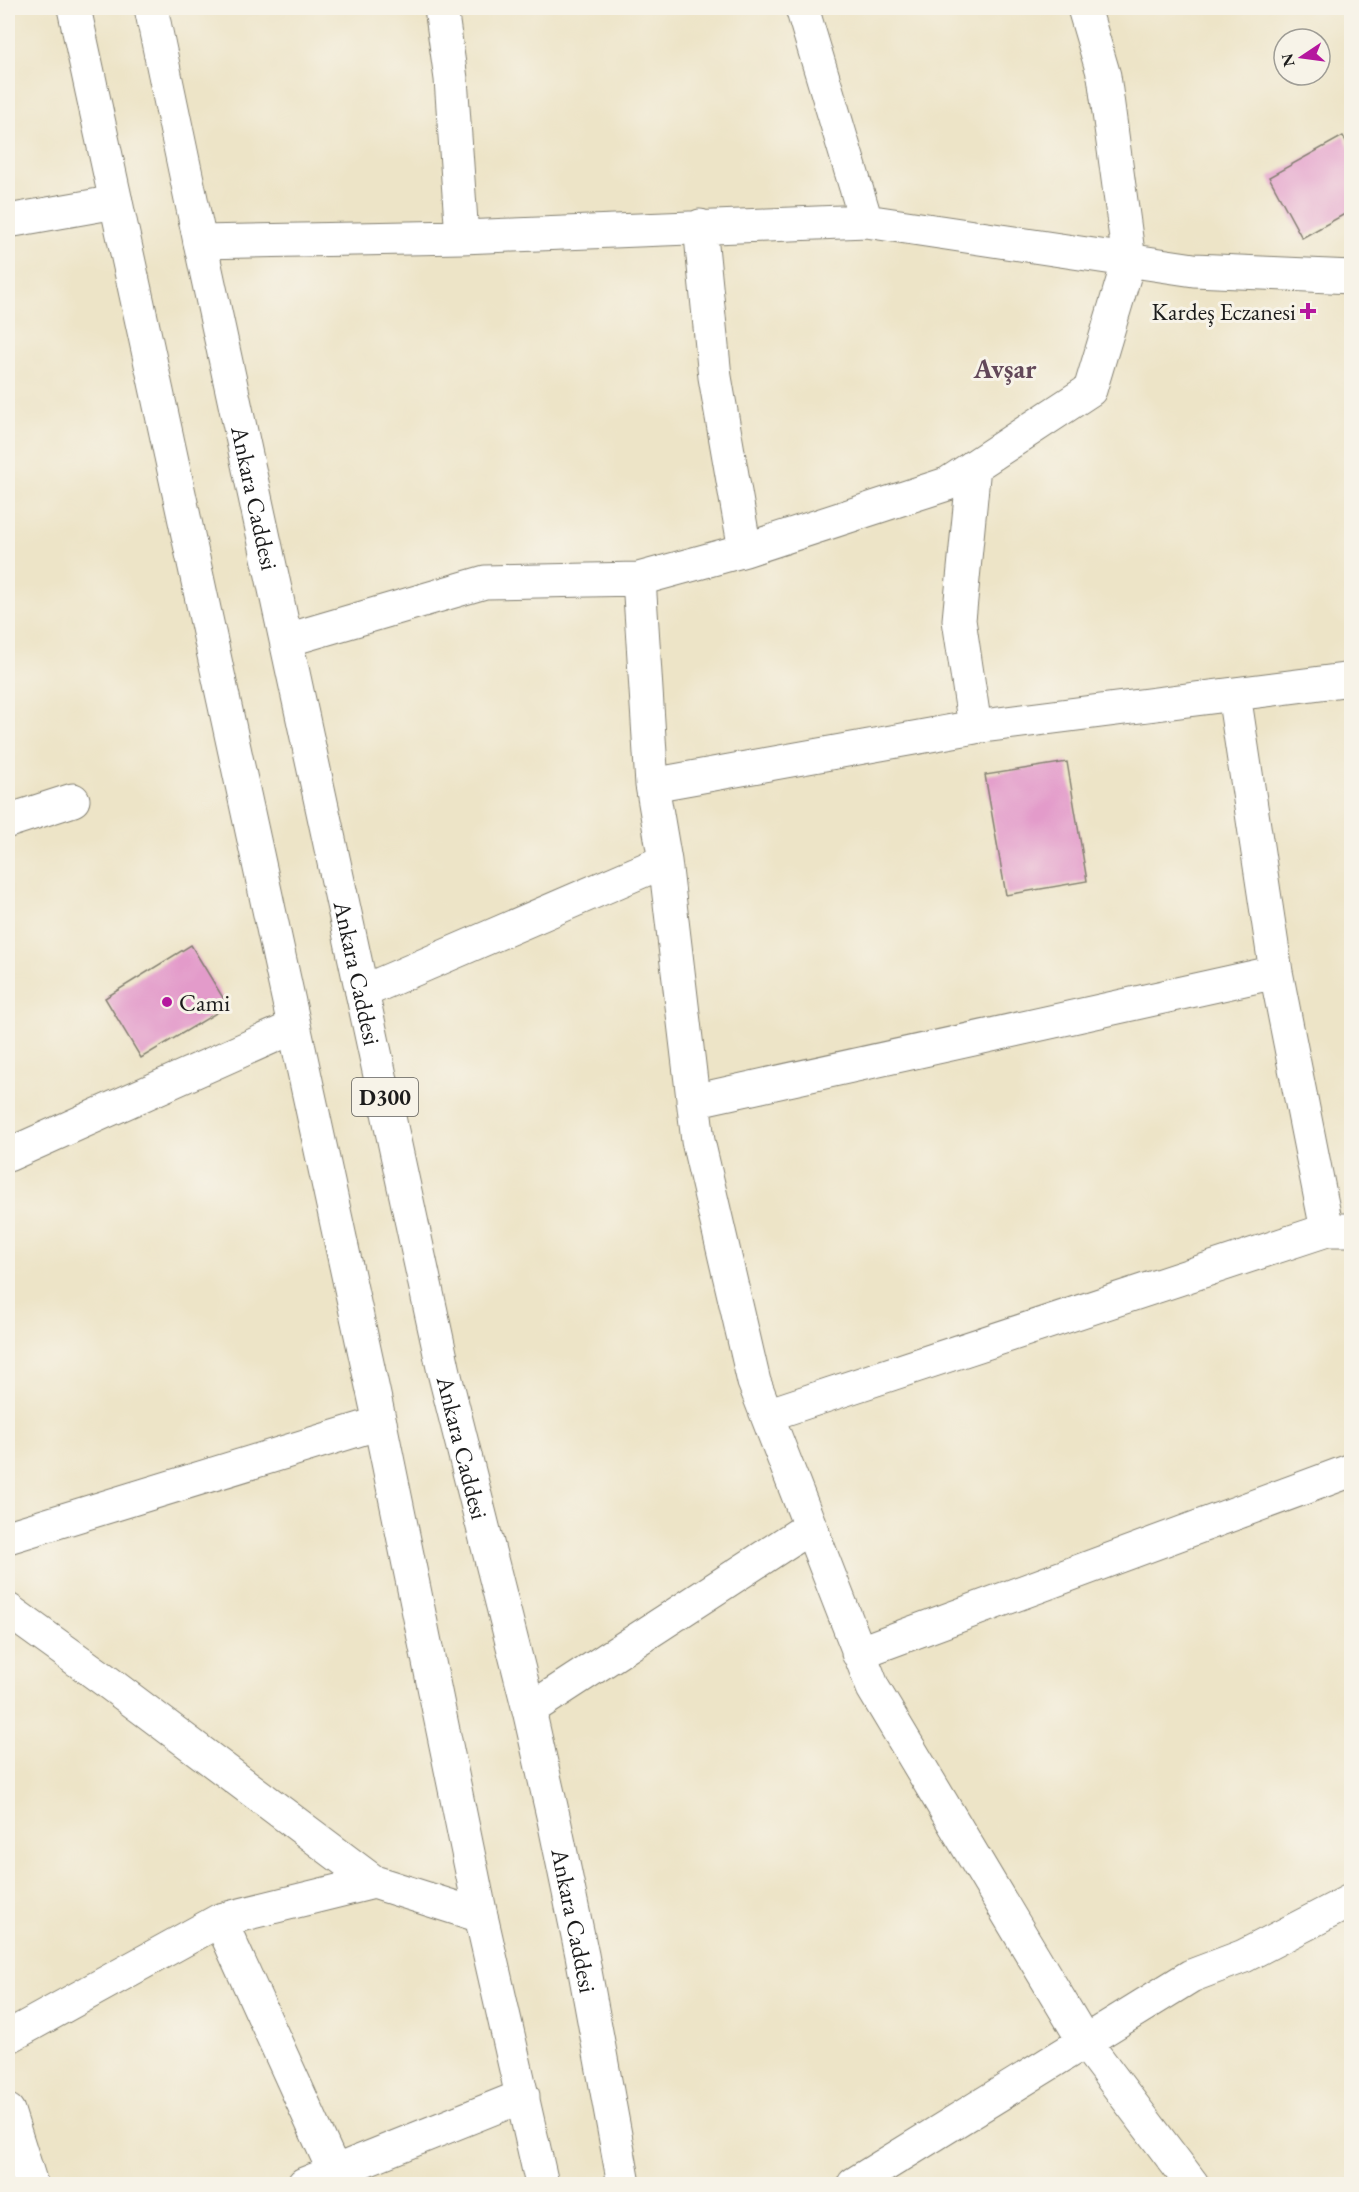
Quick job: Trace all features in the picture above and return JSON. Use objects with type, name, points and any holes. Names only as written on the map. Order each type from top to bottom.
[{"type":"main road","points":[[74,8],[380,1423],[480,1916],[542,2184]]},
{"type":"main road","name":"Ankara Caddesi","points":[[151,8],[444,1372],[529,1710],[582,1954],[624,2184]]},
{"type":"main road","points":[[441,8],[451,79],[462,237]]},
{"type":"main road","points":[[802,8],[866,221]]},
{"type":"main road","points":[[287,640],[485,582],[639,579],[745,550],[947,484],[1090,390],[1129,260],[1104,76],[1084,8]]},
{"type":"main road","points":[[8,220],[116,202]]},
{"type":"main road","points":[[200,242],[462,237],[866,221],[1194,270],[1352,277]]},
{"type":"main road","points":[[700,226],[715,377],[745,550]]},
{"type":"main road","points":[[974,466],[958,620],[975,727]]},
{"type":"main road","points":[[639,579],[652,786],[665,861],[698,1141],[751,1370],[873,1688],[1084,2041],[1192,2184]]},
{"type":"main road","points":[[652,786],[975,727],[1352,680]]},
{"type":"main road","points":[[767,1415],[1339,1230],[1276,972],[1234,694]]},
{"type":"main road","points":[[8,821],[73,800]]},
{"type":"main road","points":[[362,992],[665,861]]},
{"type":"main road","points":[[693,1101],[1276,972]]},
{"type":"main road","points":[[8,1155],[294,1028]]},
{"type":"main road","points":[[8,1537],[380,1423]]},
{"type":"main road","points":[[858,1653],[1352,1470]]},
{"type":"main road","points":[[529,1710],[810,1527]]},
{"type":"main road","points":[[8,1610],[374,1882],[480,1916]]},
{"type":"main road","points":[[8,2037],[220,1920],[374,1882]]},
{"type":"main road","points":[[854,2184],[1191,1976],[1244,1956],[1352,1900]]},
{"type":"main road","points":[[220,1920],[334,2171]]},
{"type":"main road","points":[[304,2184],[523,2096]]},
{"type":"main road","points":[[8,2111],[31,2184]]},
{"type":"building","points":[[1343,136],[1352,152],[1352,210],[1302,238],[1269,177]]},
{"type":"building","points":[[1067,762],[1087,881],[1006,895],[985,775]]},
{"type":"building","name":"Cami","points":[[191,945],[228,1006],[141,1058],[105,998]]},
{"type":"place","name":"Kardeş Eczanesi","points":[[1308,311]]},
{"type":"place","name":"Cami","points":[[167,1002]]},
{"type":"district","name":"Avşar","points":[[1005,368]]}]
